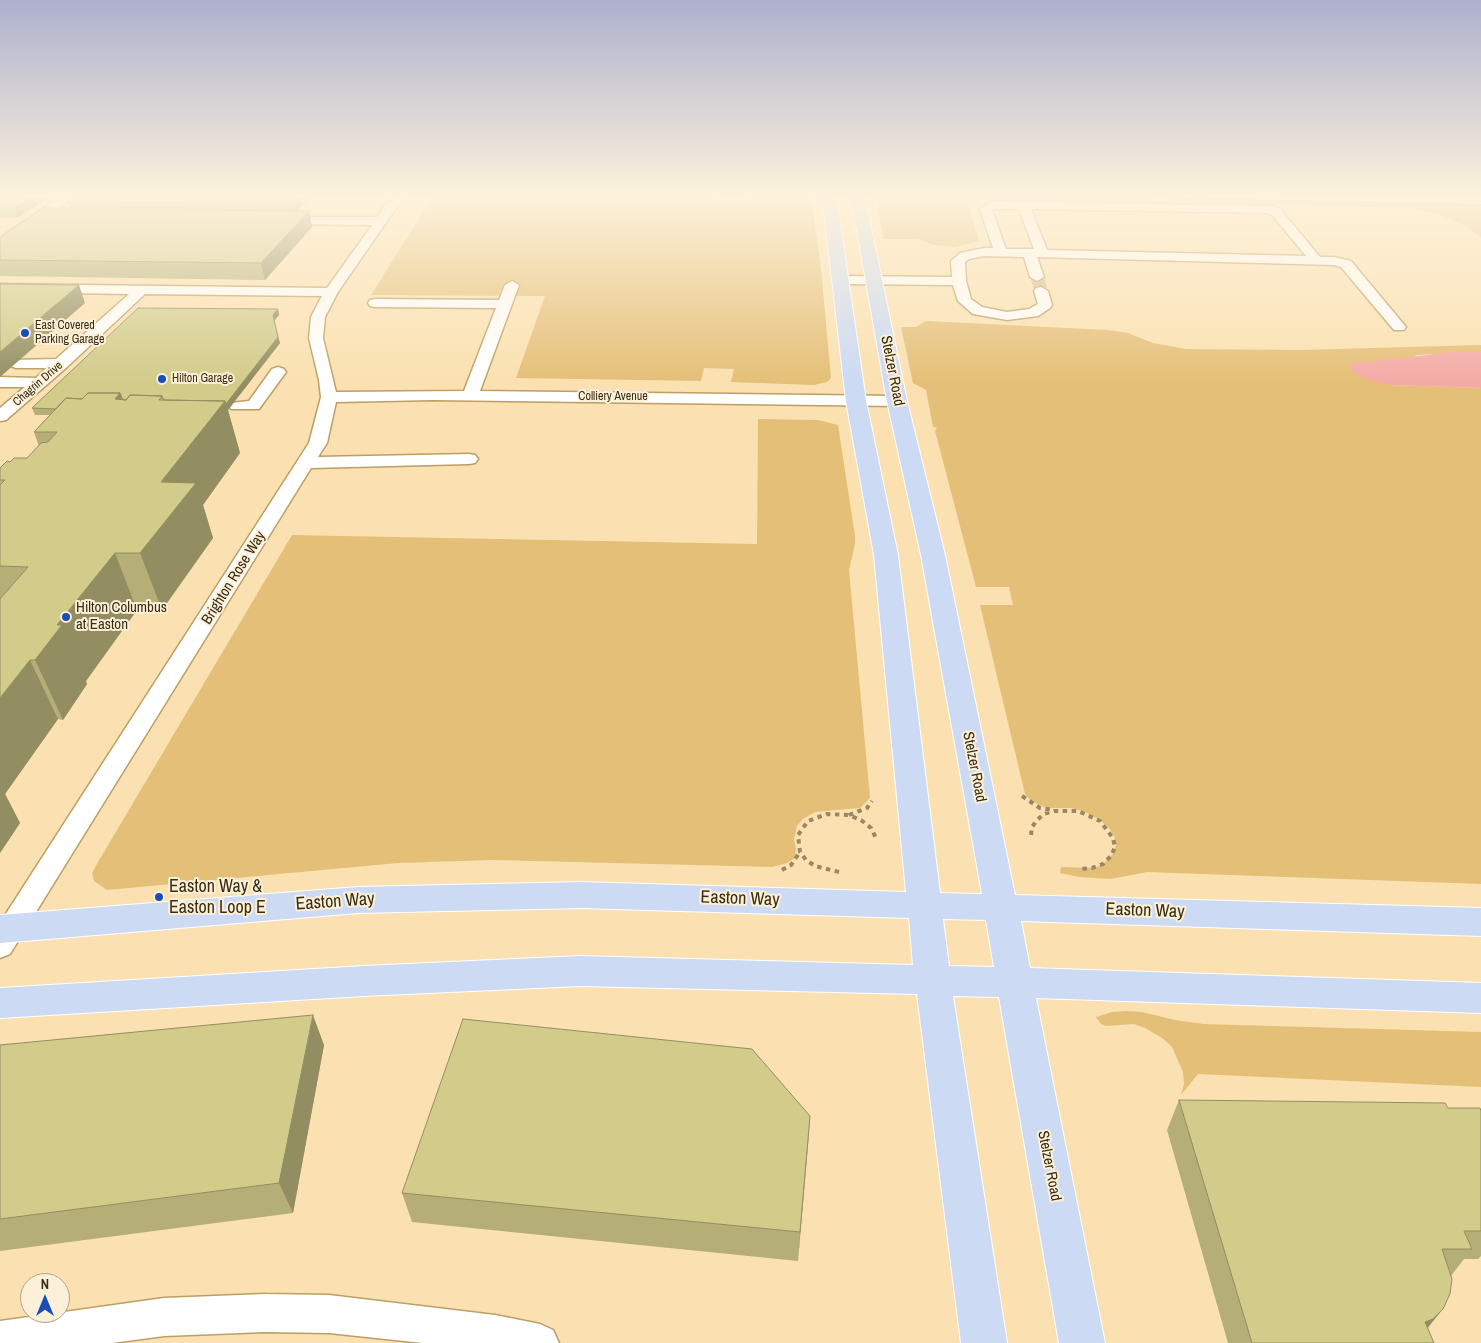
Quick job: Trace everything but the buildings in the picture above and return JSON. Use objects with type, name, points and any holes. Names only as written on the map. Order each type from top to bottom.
[{"type":"main road","points":[[838,258],[856,401],[886,556],[933,980],[984,1343]]},
{"type":"main road","name":"Stelzer Road","points":[[870,258],[897,402],[933,556],[1001,907],[1082,1343]]},
{"type":"main road","name":"Easton Way","points":[[4,935],[358,900],[582,894],[1481,922]]},
{"type":"main road","points":[[0,1003],[580,971],[933,980],[1481,998]]},
{"type":"street","name":"Brighton Rose Way","points":[[4,935],[306,463],[320,437],[329,397],[327,380],[316,338],[320,312],[355,258]]},
{"type":"street","points":[[963,258],[958,261],[965,301],[978,312],[1006,316],[1033,313],[1045,305],[1041,291]]},
{"type":"street","points":[[1036,258],[1036,277]]},
{"type":"street","points":[[1223,258],[1316,260],[1346,264],[1399,327]]},
{"type":"street","points":[[841,280],[960,280]]},
{"type":"street","points":[[470,395],[512,285]]},
{"type":"street","points":[[0,288],[331,292]]},
{"type":"street","name":"Chagrin Drive","points":[[0,416],[62,364],[141,290]]},
{"type":"street","points":[[376,303],[505,304]]},
{"type":"street","points":[[16,363],[62,364]]},
{"type":"street","points":[[249,405],[278,372]]},
{"type":"street","points":[[0,382],[40,383]]},
{"type":"street","name":"Colliery Avenue","points":[[329,397],[470,395],[897,402]]},
{"type":"street","points":[[306,463],[469,459]]},
{"type":"street","points":[[0,1340],[164,1317],[265,1312],[329,1314],[382,1319],[495,1334],[540,1343]]},
{"type":"path","points":[[1022,796],[1035,806],[1054,811],[1078,811],[1100,821],[1113,838],[1115,847],[1111,856],[1104,864],[1092,868],[1078,869]]},
{"type":"path","points":[[839,872],[816,866],[806,860],[800,852],[798,835],[808,821],[826,814],[848,815],[859,812],[872,801]]},
{"type":"path","points":[[1031,835],[1032,827],[1036,820],[1044,814],[1054,811]]},
{"type":"path","points":[[848,815],[861,820],[871,828],[876,838]]},
{"type":"path","points":[[782,870],[791,865],[800,852]]},
{"type":"shaded area","points":[[395,258],[820,258],[831,378],[827,382],[814,385],[731,382],[734,369],[704,368],[701,381],[516,378],[545,296],[371,295]]},
{"type":"shaded area","points":[[926,321],[1108,330],[1128,333],[1153,343],[1186,349],[1301,350],[1481,345],[1481,352],[1416,355],[1388,385],[1481,388],[1481,884],[1147,872],[1111,879],[1079,877],[1060,873],[1061,867],[1095,868],[1103,864],[1113,854],[1116,845],[1115,838],[1110,829],[1100,820],[1085,812],[1072,808],[1047,808],[1031,801],[1025,794],[980,605],[1013,605],[1009,587],[976,587],[935,431],[937,428],[933,427],[926,390],[913,383],[901,327],[916,327]]},
{"type":"shaded area","points":[[1453,352],[1481,352],[1481,388],[1388,385],[1363,378],[1352,371],[1349,364]]},
{"type":"shaded area","points":[[758,419],[818,420],[838,425],[855,536],[849,570],[870,798],[860,808],[815,812],[803,819],[797,826],[794,839],[796,848],[795,858],[787,863],[772,867],[494,860],[398,863],[107,890],[94,881],[92,873],[98,862],[292,535],[757,544]]},
{"type":"shaded area","points":[[1112,1012],[1142,1012],[1175,1020],[1204,1024],[1481,1032],[1481,1087],[1198,1074],[1181,1095],[1184,1084],[1183,1072],[1172,1047],[1162,1038],[1145,1028],[1134,1024],[1106,1026],[1101,1024],[1096,1017]]},
{"type":"tunnel","points":[[1037,277],[1041,291]]},
{"type":"place","name":"East Covered Parking Garage","points":[[25,333]]},
{"type":"place","name":"Hilton Garage","points":[[162,379]]},
{"type":"place","name":"Hilton Columbus at Easton","points":[[66,617]]},
{"type":"place","name":"Easton Way & Easton Loop E","points":[[159,897]]}]
